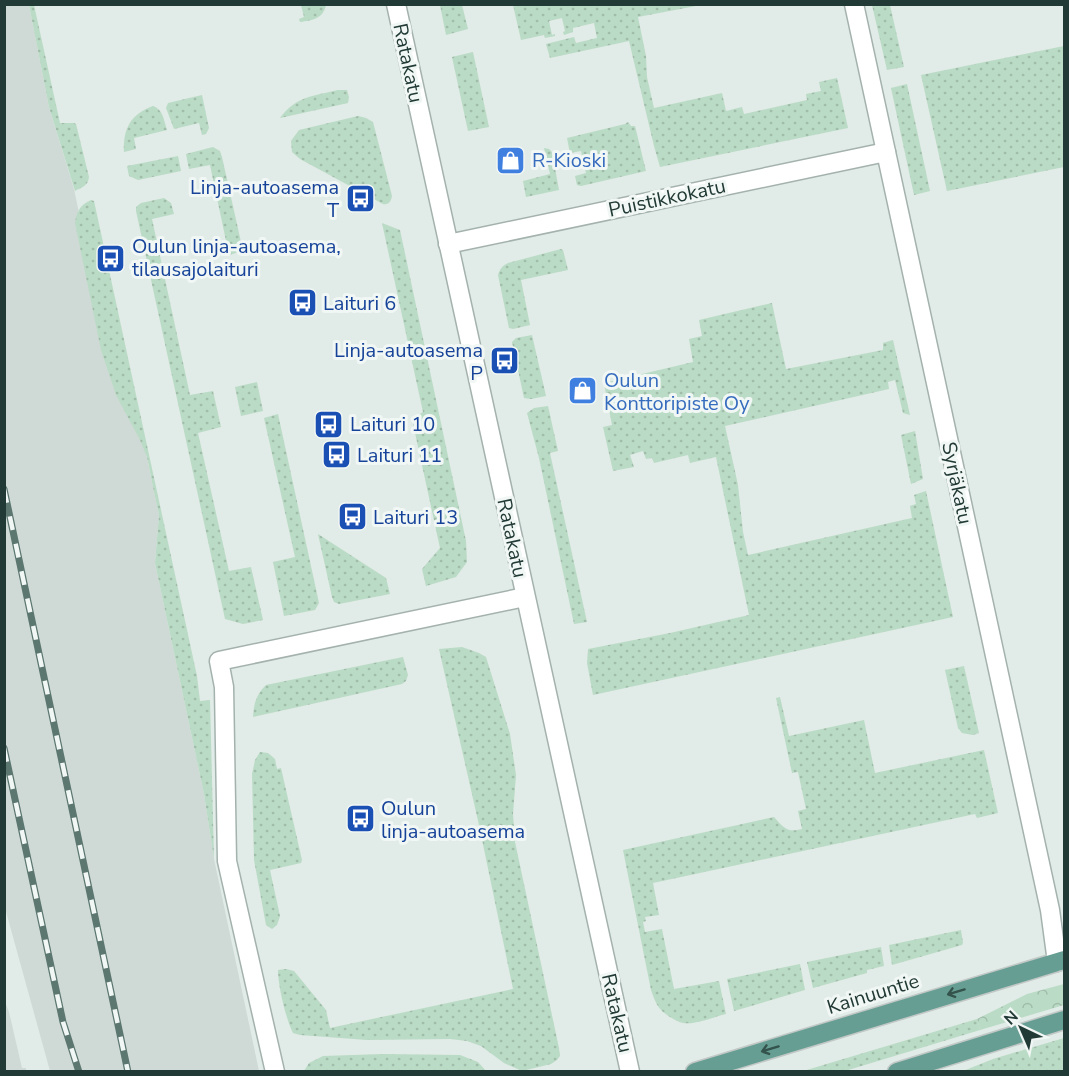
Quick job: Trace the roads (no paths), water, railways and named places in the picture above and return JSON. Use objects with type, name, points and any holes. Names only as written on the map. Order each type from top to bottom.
[{"type":"main road","name":"Kainuuntie","points":[[695,1071],[1061,961]]},
{"type":"main road","points":[[897,1071],[1065,1020]]},
{"type":"street","name":"Ratakatu","points":[[396,4],[630,1071]]},
{"type":"street","name":"Syrjäkatu","points":[[854,4],[1061,961]]},
{"type":"street","name":"Puistikkokatu","points":[[448,244],[886,152]]},
{"type":"street","points":[[275,1071],[227,861],[224,687],[219,661],[525,597]]},
{"type":"railway","points":[[4,489],[128,1072]]},
{"type":"railway","points":[[4,748],[63,1022],[79,1072]]},
{"type":"place","name":"R-Kioski","points":[[511,160]]},
{"type":"place","name":"Linja-autoasema T","points":[[360,199]]},
{"type":"place","name":"Oulun linja-autoasema, tilausajolaituri","points":[[111,258]]},
{"type":"place","name":"Laituri 6","points":[[302,303]]},
{"type":"place","name":"Linja-autoasema P","points":[[504,361]]},
{"type":"place","name":"Oulun Konttoripiste Oy","points":[[583,391]]},
{"type":"place","name":"Laituri 10","points":[[329,424]]},
{"type":"place","name":"Laituri 11","points":[[336,455]]},
{"type":"place","name":"Laituri 13","points":[[352,517]]},
{"type":"place","name":"Oulun linja-autoasema","points":[[360,819]]}]
